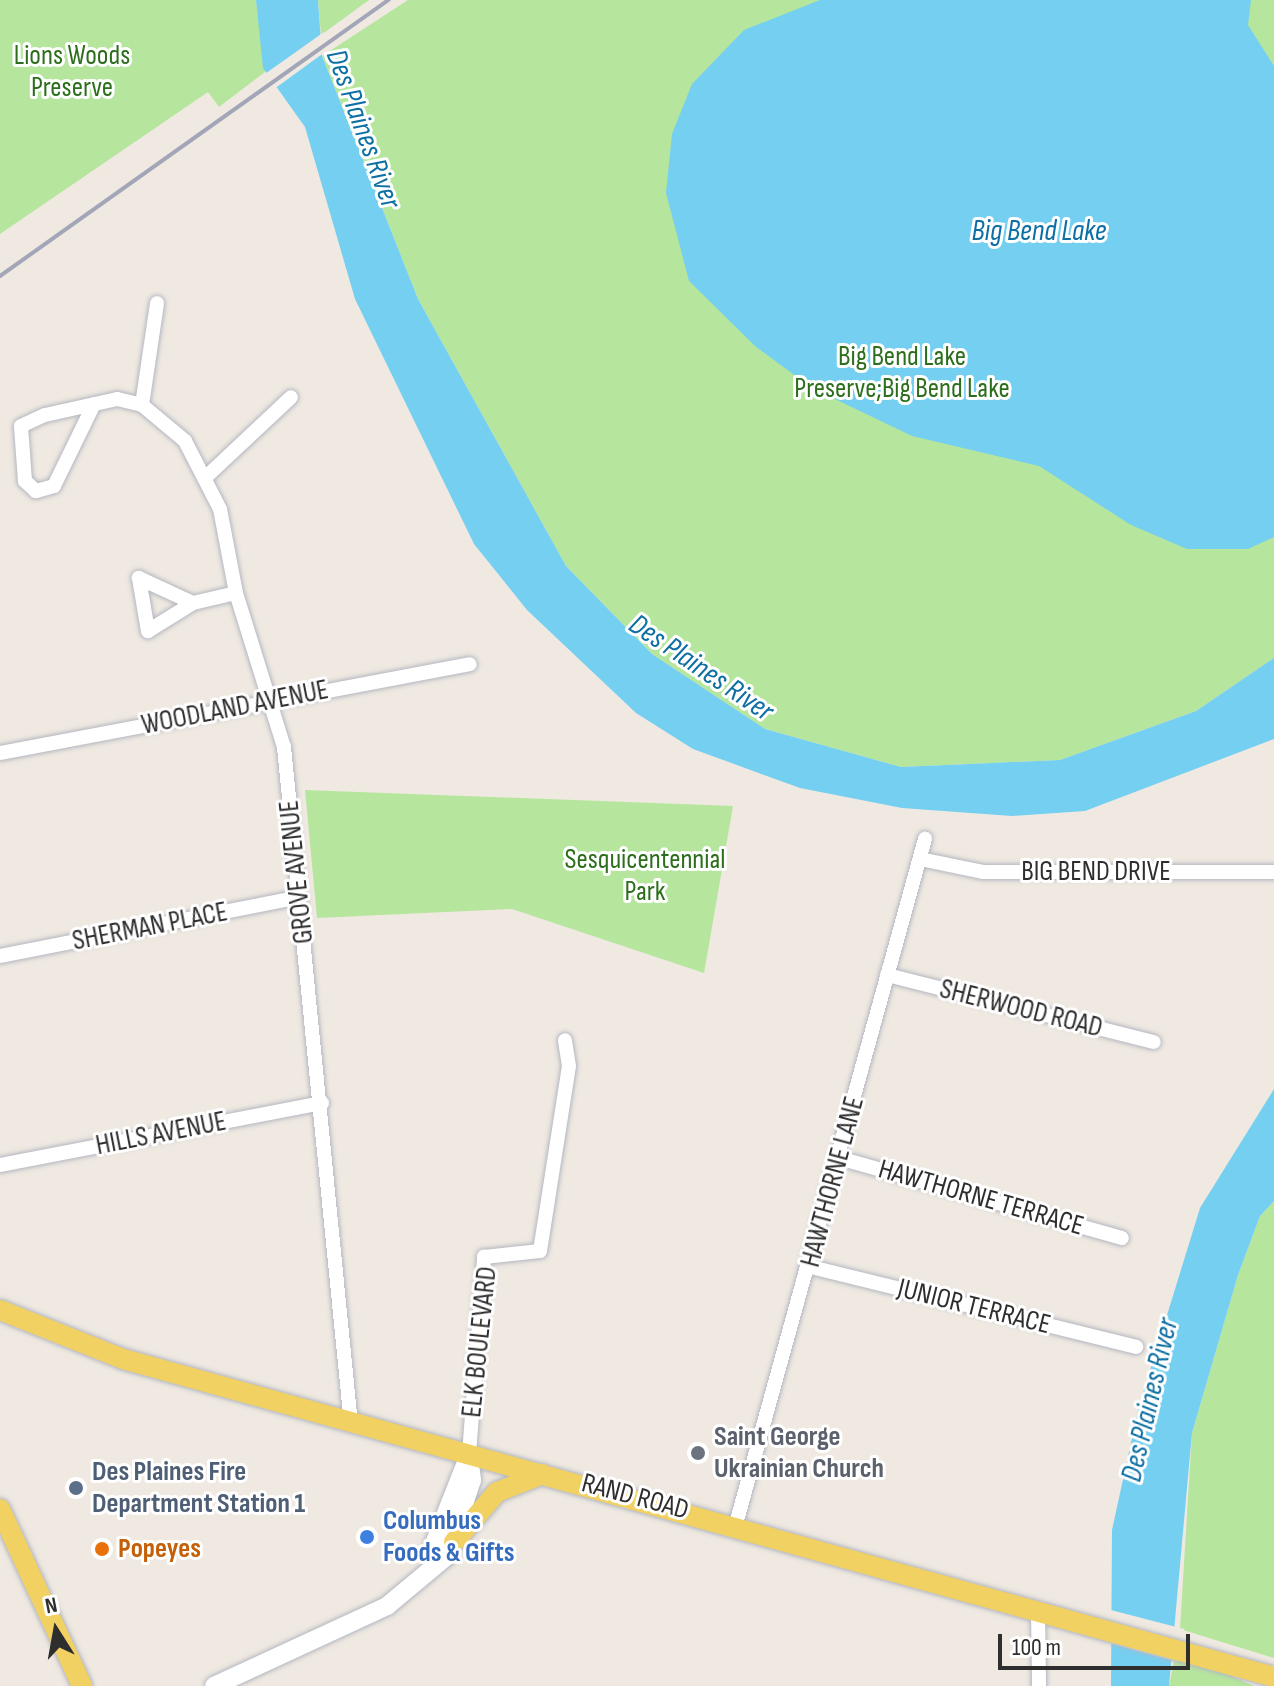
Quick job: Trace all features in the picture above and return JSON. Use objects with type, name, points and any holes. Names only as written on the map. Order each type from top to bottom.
[{"type":"main road","name":"RAND ROAD","points":[[0,1310],[69,1343],[351,1424],[736,1524],[1038,1610],[1189,1648],[1274,1677]]},
{"type":"main road","name":"ELK BOULEVARD","points":[[454,1542],[472,1480],[469,1454]]},
{"type":"main road","name":"ELK BOULEVARD","points":[[434,1561],[433,1546],[469,1454]]},
{"type":"main road","points":[[214,1686],[387,1606],[454,1542],[497,1492],[545,1474]]},
{"type":"main road","points":[[0,1509],[82,1686]]},
{"type":"street","points":[[94,404],[54,486],[30,489],[21,426],[94,404],[117,399],[142,405],[157,303]]},
{"type":"street","points":[[207,476],[291,397]]},
{"type":"street","name":"GROVE AVENUE","points":[[142,405],[185,441],[207,476],[236,593],[267,702],[284,747],[322,1103],[351,1424]]},
{"type":"street","points":[[193,603],[236,593]]},
{"type":"street","name":"WOODLAND AVENUE","points":[[0,753],[470,664]]},
{"type":"street","name":"HAWTHORNE LANE","points":[[736,1524],[811,1267],[925,839]]},
{"type":"street","name":"BIG BEND DRIVE","points":[[920,859],[983,872],[1274,872]]},
{"type":"street","name":"SHERMAN PLACE","points":[[0,956],[300,897]]},
{"type":"street","name":"SHERWOOD ROAD","points":[[887,975],[1154,1042]]},
{"type":"street","name":"ELK BOULEVARD","points":[[469,1454],[484,1257],[501,1250],[540,1251],[569,1066],[565,1040]]},
{"type":"street","name":"HILLS AVENUE","points":[[0,1165],[322,1103]]},
{"type":"street","name":"HAWTHORNE TERRACE","points":[[839,1158],[1122,1238]]},
{"type":"street","name":"JUNIOR TERRACE","points":[[811,1267],[1136,1347]]},
{"type":"street","points":[[1038,1610],[1039,1686]]},
{"type":"green space","name":"Lions Woods Preserve","points":[[0,0],[256,0],[265,72],[219,107],[208,92],[0,234]]},
{"type":"green space","points":[[318,0],[369,0],[321,35]]},
{"type":"green space","name":"Big Bend Lake Preserve;Big Bend Lake","points":[[408,0],[1274,0],[1274,658],[1196,711],[1060,760],[901,767],[765,729],[652,654],[566,566],[418,299],[322,56]]},
{"type":"green space","name":"Sesquicentennial Park","points":[[305,790],[733,806],[704,973],[512,909],[317,918]]},
{"type":"green space","points":[[1274,1201],[1274,1658],[1180,1629],[1192,1433],[1238,1275],[1260,1216]]},
{"type":"green space","points":[[1189,1660],[1254,1686],[1169,1686],[1174,1661]]},
{"type":"water","points":[[256,0],[318,0],[322,56],[418,299],[566,566],[652,654],[765,729],[901,767],[1060,760],[1196,711],[1274,658],[1274,739],[1085,811],[1012,816],[902,808],[800,788],[693,749],[636,713],[527,610],[474,544],[355,299],[305,127],[263,68]]},
{"type":"water","name":"Big Bend Lake","points":[[820,0],[1251,0],[1248,25],[1274,66],[1274,537],[1248,549],[1187,549],[1131,525],[1039,466],[912,436],[812,388],[755,346],[689,281],[666,193],[672,134],[692,84],[744,30]]},
{"type":"water","name":"Des Plaines River","points":[[1274,1089],[1274,1201],[1260,1216],[1238,1275],[1192,1433],[1169,1686],[1111,1686],[1112,1530],[1139,1406],[1200,1208]]},
{"type":"pier","points":[[324,32],[325,52],[270,92],[262,76]]},
{"type":"pier","points":[[1107,1609],[1184,1629],[1178,1662],[1106,1642]]},
{"type":"railway","points":[[0,276],[389,0]]},
{"type":"place","name":"Saint George Ukrainian Church","points":[[698,1453]]},
{"type":"place","name":"Des Plaines Fire Department Station 1","points":[[76,1488]]},
{"type":"place","name":"Columbus Foods & Gifts","points":[[367,1537]]},
{"type":"place","name":"Popeyes","points":[[102,1549]]}]
